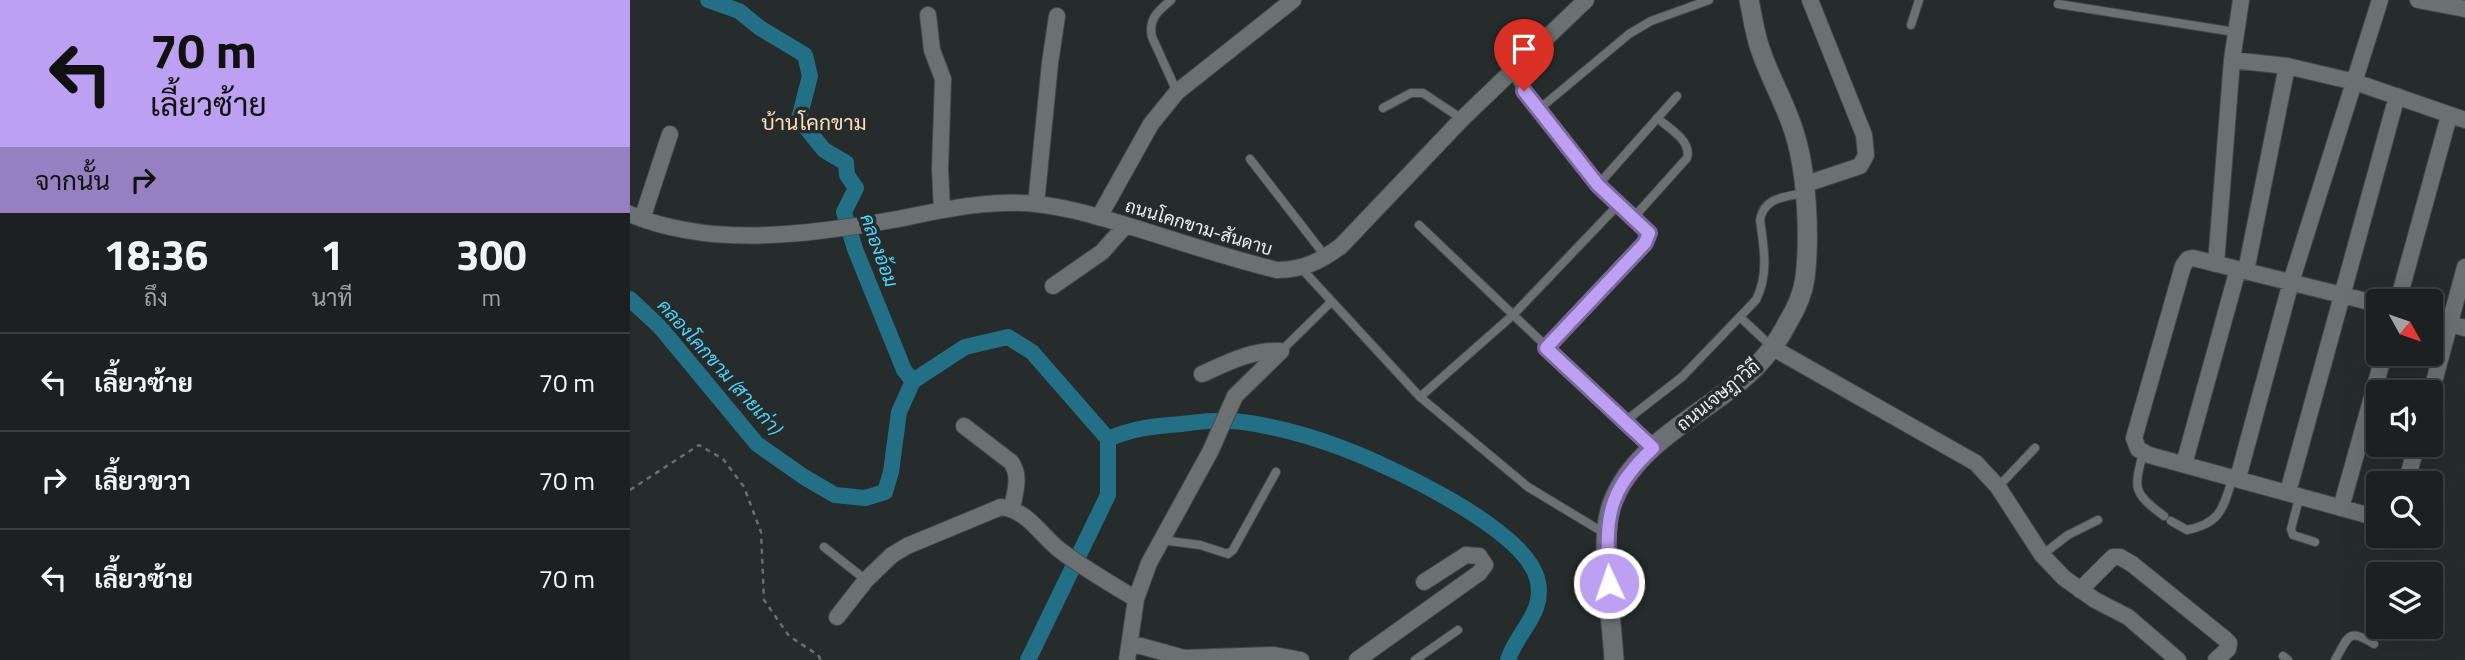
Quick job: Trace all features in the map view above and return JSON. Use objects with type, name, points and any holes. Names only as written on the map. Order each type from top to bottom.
[{"type":"street","points":[[1099,217],[1151,124],[1177,92],[1293,0]]},
{"type":"street","name":"ถนนโคกขาม-สันดาบ","points":[[636,217],[675,228],[715,233],[804,234],[942,210],[1036,204],[1099,217],[1277,271],[1301,268],[1326,257],[1341,246],[1462,119],[1586,0]]},
{"type":"street","name":"ถนนเจษฎาวิถี","points":[[1614,660],[1607,535],[1610,510],[1618,489],[1653,448],[1738,383],[1773,348],[1795,310],[1805,281],[1808,249],[1795,135],[1758,42],[1749,0]]},
{"type":"street","points":[[1803,189],[1860,166],[1866,155],[1864,135],[1846,85],[1810,0]]},
{"type":"street","points":[[2216,264],[2232,61],[2241,0]]},
{"type":"street","points":[[2236,477],[2291,282],[2381,0]]},
{"type":"street","points":[[2418,0],[2465,9]]},
{"type":"street","points":[[928,15],[932,50],[943,79],[940,169],[942,210]]},
{"type":"street","points":[[1036,204],[1057,16]]},
{"type":"street","points":[[2232,61],[2287,66],[2356,82],[2457,118],[2402,289]]},
{"type":"street","points":[[2184,464],[2242,270],[2287,66]]},
{"type":"street","points":[[2294,494],[2343,296],[2397,96]]},
{"type":"street","points":[[636,217],[670,134]]},
{"type":"street","points":[[1053,286],[1102,252],[1126,225]]},
{"type":"street","points":[[2366,301],[2193,258],[2188,260],[2183,266],[2134,438],[2134,444],[2143,453],[2366,515]]},
{"type":"street","points":[[2436,380],[2457,326],[2465,267]]},
{"type":"street","points":[[1773,348],[1976,463],[1998,487],[2042,555],[2080,590],[2128,617],[2178,660]]},
{"type":"street","points":[[1202,374],[1240,357],[1262,351],[1281,351]]},
{"type":"street","points":[[1281,351],[1236,396],[1229,407],[1210,452],[1149,563],[1136,599],[1129,652],[1184,658],[1260,658],[1274,655],[1301,660]]},
{"type":"street","points":[[2341,508],[2381,366]]},
{"type":"street","points":[[964,426],[1016,468],[1012,508]]},
{"type":"street","points":[[837,617],[866,580],[892,555],[906,546],[1001,507],[1022,513],[1060,551],[1136,599]]},
{"type":"street","points":[[1357,660],[1479,573],[1485,565],[1479,556],[1465,555],[1424,582]]},
{"type":"street","points":[[2080,590],[2113,557],[2120,557],[2229,643],[2228,649],[2216,660]]},
{"type":"lane","points":[[1171,0],[1152,19],[1150,27],[1177,92]]},
{"type":"lane","points":[[1538,110],[1629,34],[1651,21],[1709,0]]},
{"type":"lane","points":[[1911,25],[1919,0]]},
{"type":"lane","points":[[2058,4],[2235,32]]},
{"type":"lane","points":[[1510,72],[1598,185],[1646,228],[1648,238],[1546,348]]},
{"type":"lane","points":[[1383,108],[1411,93],[1423,93],[1462,119]]},
{"type":"lane","points":[[1598,185],[1677,96]]},
{"type":"lane","points":[[1634,216],[1688,158],[1686,144],[1657,118]]},
{"type":"lane","points":[[1250,159],[1326,257]]},
{"type":"lane","points":[[1624,422],[1682,377],[1756,300],[1764,285],[1766,270],[1760,220],[1762,212],[1765,205],[1772,200],[1803,189]]},
{"type":"lane","points":[[1420,397],[1513,315],[1619,204]]},
{"type":"lane","points":[[1419,225],[1653,448]]},
{"type":"lane","points":[[1301,268],[1420,397],[1528,487],[1607,535]]},
{"type":"lane","points":[[1281,351],[1331,302]]},
{"type":"lane","points":[[1741,318],[1773,348]]},
{"type":"lane","points":[[1998,487],[2035,448]]},
{"type":"lane","points":[[2143,453],[2137,481],[2138,492],[2145,502],[2187,530],[2206,525],[2217,517],[2236,477]]},
{"type":"lane","points":[[1161,540],[1200,545],[1227,554],[1233,551],[1276,472]]},
{"type":"lane","points":[[2294,494],[2291,529],[2293,535],[2315,541]]},
{"type":"lane","points":[[2042,555],[2068,534],[2098,520]]},
{"type":"lane","points":[[824,547],[866,580]]},
{"type":"lane","points":[[1415,660],[1458,630]]},
{"type":"lane","points":[[2335,660],[2348,638],[2354,634],[2359,634],[2374,644]]},
{"type":"path","points":[[630,490],[699,445],[723,459],[744,487],[761,531],[764,600],[789,636],[818,655],[821,660]]},
{"type":"waterway","name":"คลองอ้อม","points":[[708,0],[739,11],[760,28],[805,55],[810,76],[799,119],[824,150],[846,163],[847,175],[856,188],[844,212],[855,249],[904,370],[913,381]]},
{"type":"waterway","name":"คลองโคกขาม (สายเก่า)","points":[[630,299],[660,327],[757,444],[835,495],[865,498],[885,492],[891,472],[899,412],[913,381],[965,347],[1008,337],[1032,352],[1108,439]]},
{"type":"waterway","name":"คลองโคกขาม (สายเก่า)","points":[[1108,439],[1135,430],[1215,421],[1273,427],[1342,448],[1391,469],[1452,501],[1507,539],[1527,559],[1537,578],[1539,590],[1535,611],[1508,660]]},
{"type":"waterway","points":[[1028,660],[1108,495],[1108,439]]},
{"type":"district","name":"บ้านโคกขาม","points":[[814,122]]},
{"type":"route","points":[[1524,91],[1552,130],[1598,185],[1649,233],[1645,243],[1546,348],[1653,448],[1629,473],[1618,489],[1610,510],[1607,535],[1609,583]]}]
